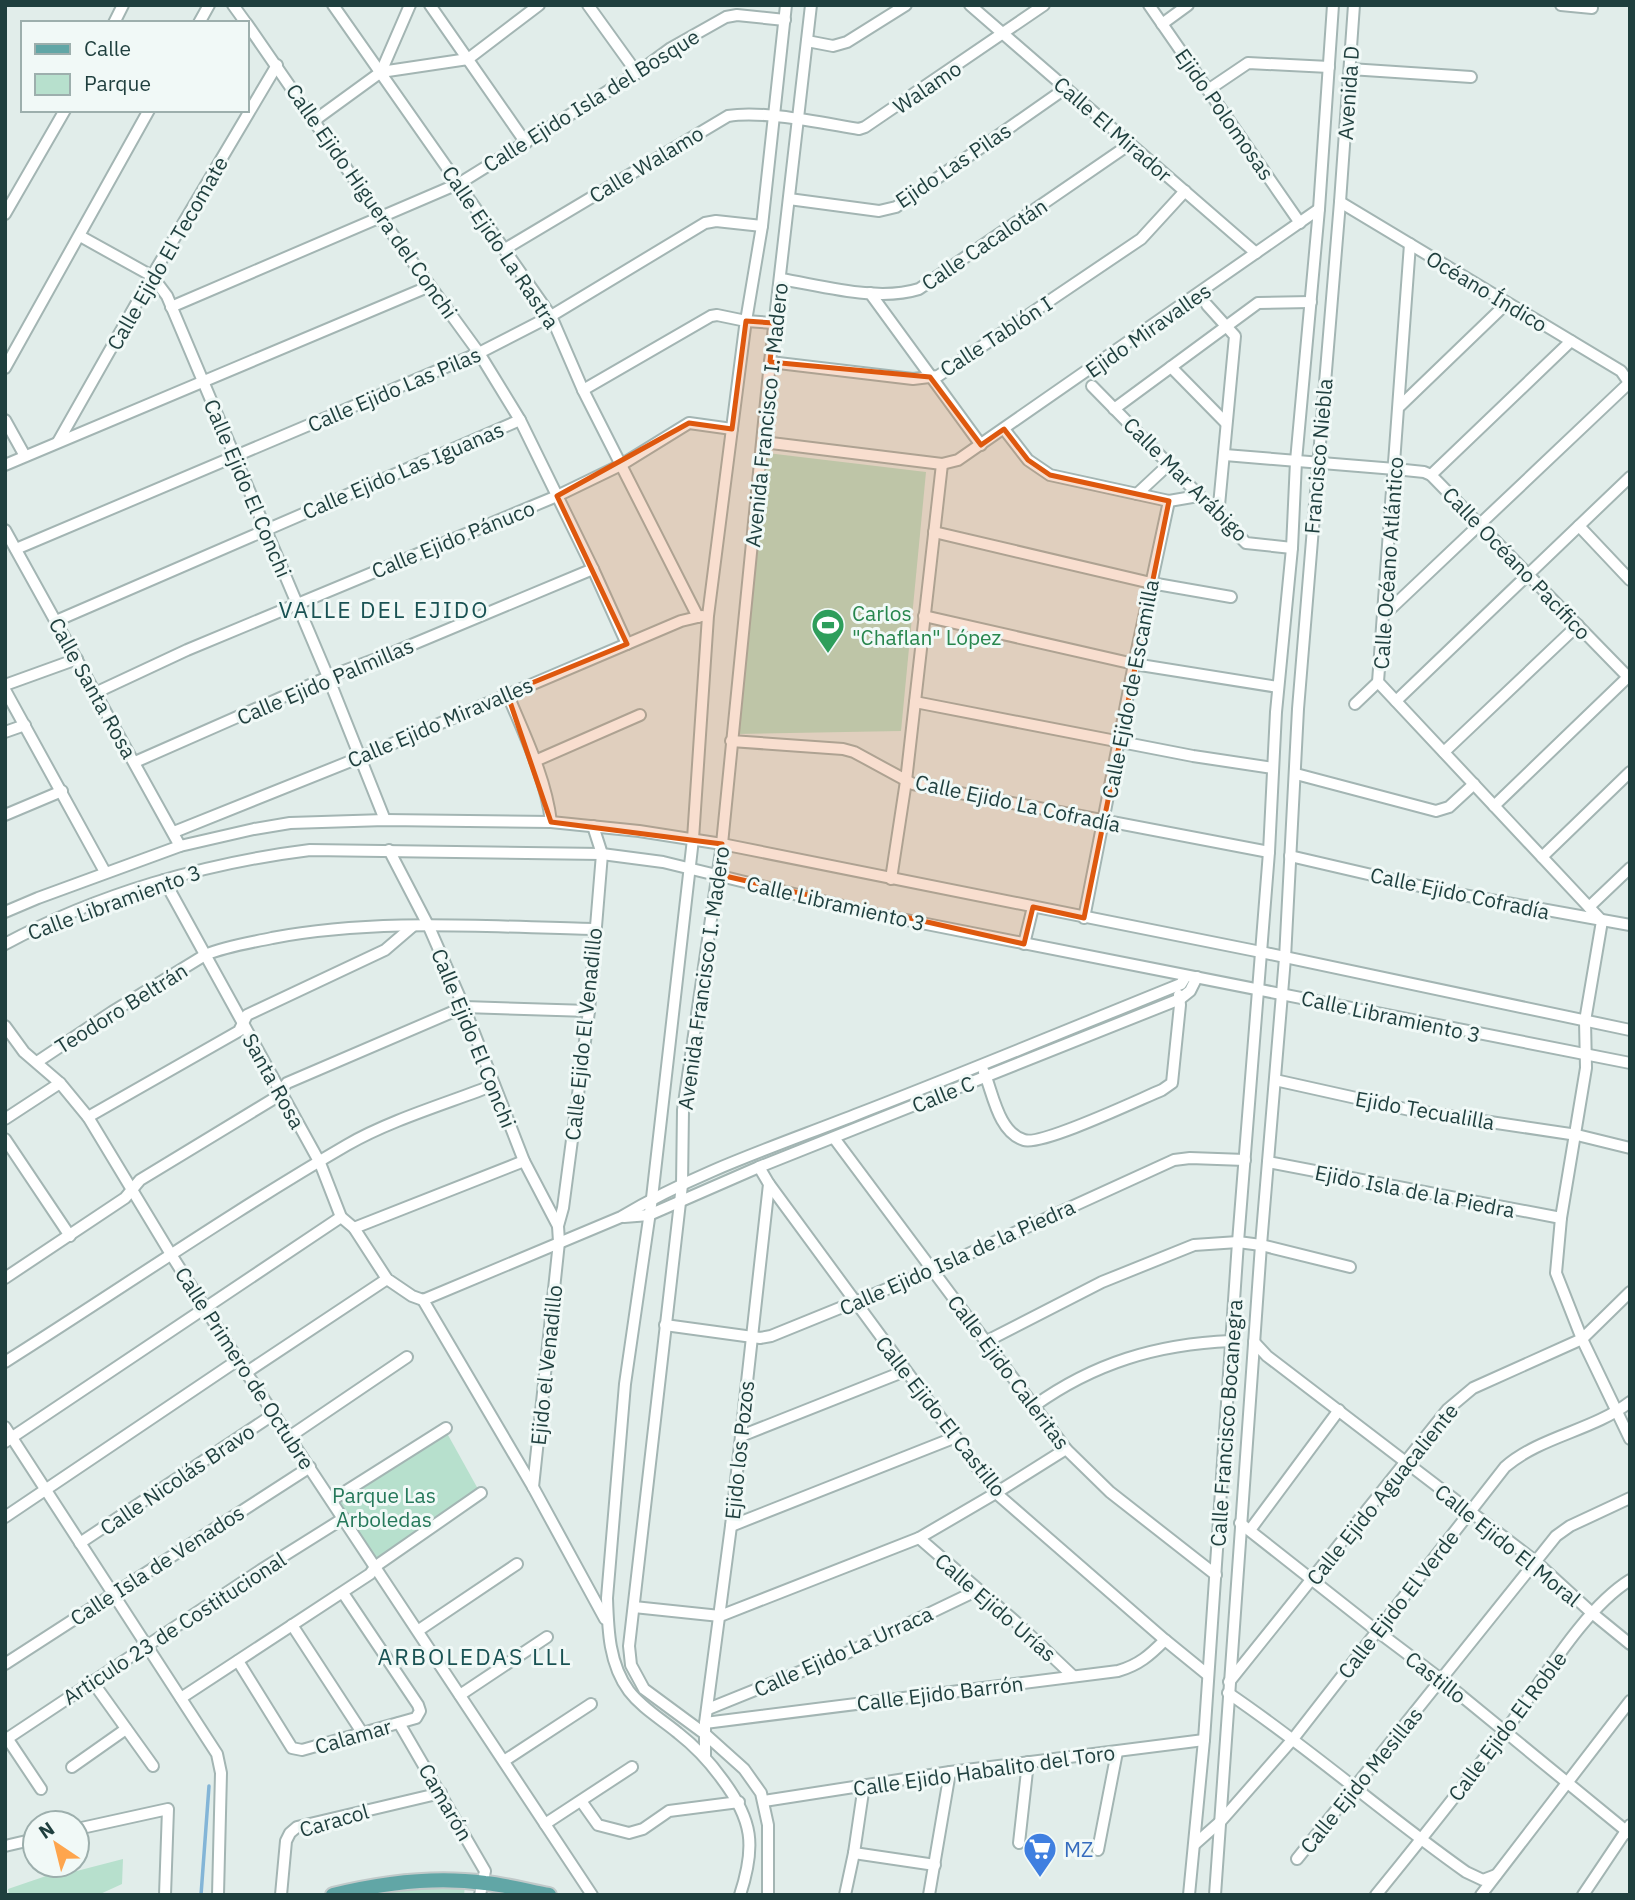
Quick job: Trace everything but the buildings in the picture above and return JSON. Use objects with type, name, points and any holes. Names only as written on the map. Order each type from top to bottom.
[{"type":"main road","points":[[333,1895],[413,1881],[549,1895]]},
{"type":"street","points":[[115,21],[123,5]]},
{"type":"street","points":[[200,21],[209,5]]},
{"type":"street","name":"Calle Ejido Higuera del Conchi","points":[[233,5],[245,21]]},
{"type":"street","name":"Calle Ejido La Rastra","points":[[333,5],[551,316],[583,390],[703,616]]},
{"type":"street","points":[[381,72],[410,5]]},
{"type":"street","points":[[430,5],[526,143]]},
{"type":"street","points":[[314,120],[381,72],[468,59],[539,5]]},
{"type":"street","points":[[588,5],[637,73]]},
{"type":"street","name":"Avenida Francisco I. Madero","points":[[740,1895],[749,1846],[746,1818],[739,1802],[705,1756],[638,1702],[627,1689],[612,1656],[607,1623],[607,1598],[625,1384],[652,1198],[693,839],[703,616],[762,226],[786,5]]},
{"type":"street","name":"Avenida Francisco I. Madero","points":[[768,1895],[768,1835],[764,1801],[754,1781],[705,1728],[644,1689],[631,1665],[629,1646],[682,1185],[683,1110],[722,844],[774,323],[811,5]]},
{"type":"street","points":[[807,41],[833,46],[847,43],[906,5]]},
{"type":"street","name":"Calle El Mirador","points":[[970,5],[1256,253]]},
{"type":"street","name":"Walamo","points":[[798,119],[859,129],[865,127],[1004,35],[1044,5]]},
{"type":"street","name":"Ejido Polomosas","points":[[1149,5],[1300,223]]},
{"type":"street","points":[[1162,24],[1188,5]]},
{"type":"street","name":"Avenida D","points":[[1319,209],[1333,5]]},
{"type":"street","name":"Avenida D","points":[[1340,202],[1354,5]]},
{"type":"street","points":[[1561,5],[1592,8]]},
{"type":"street","name":"Calle Ejido Isla del Bosque","points":[[171,307],[460,183],[637,73],[671,48],[726,17],[737,15],[785,20]]},
{"type":"street","name":"Calle Ejido Higuera del Conchi","points":[[248,26],[380,217],[479,353],[520,420],[627,644]]},
{"type":"street","points":[[1208,90],[1248,63],[1329,67]]},
{"type":"street","name":"Calle Ejido El Tecomate","points":[[58,442],[152,276],[277,65]]},
{"type":"street","points":[[1350,69],[1471,77]]},
{"type":"street","name":"Ejido Las Pilas","points":[[789,199],[879,211],[896,207],[1066,88]]},
{"type":"street","points":[[5,214],[64,112]]},
{"type":"street","points":[[5,368],[148,112]]},
{"type":"street","name":"Calle Walamo","points":[[505,249],[716,122],[740,114],[798,119]]},
{"type":"street","name":"Calle Cacalotán","points":[[780,279],[870,293],[895,294],[919,289],[1130,144]]},
{"type":"street","name":"Calle Tablón I","points":[[770,362],[913,379],[938,376],[1141,239],[1185,191]]},
{"type":"street","name":"Francisco Niebla","points":[[1290,856],[1298,709],[1340,202]]},
{"type":"street","name":"Océano Índico","points":[[1340,202],[1620,371],[1629,384]]},
{"type":"street","name":"Ejido Miravalles","points":[[942,464],[958,460],[981,445],[1319,209]]},
{"type":"street","name":"Francisco Niebla","points":[[1269,852],[1276,712],[1319,209]]},
{"type":"street","name":"Calle Ejido Las Pilas","points":[[16,549],[479,353],[551,316],[705,223],[762,226]]},
{"type":"street","name":"Calle Ejido El Conchi","points":[[80,236],[152,276],[158,282],[204,382],[233,457],[328,677],[384,820]]},
{"type":"street","name":"Calle Océano Atlántico","points":[[1410,244],[1378,682],[1602,920]]},
{"type":"street","points":[[5,465],[430,286]]},
{"type":"street","points":[[870,293],[981,445]]},
{"type":"street","points":[[1114,409],[1258,303],[1311,302]]},
{"type":"street","points":[[1400,406],[1507,303]]},
{"type":"street","points":[[1207,304],[1235,336],[1218,516]]},
{"type":"street","points":[[583,390],[710,316],[774,323]]},
{"type":"street","points":[[1431,475],[1571,341]]},
{"type":"street","points":[[1171,367],[1226,423]]},
{"type":"street","points":[[1384,615],[1629,384]]},
{"type":"street","name":"Calle Mar Arábigo","points":[[1092,386],[1246,544],[1292,548]]},
{"type":"street","points":[[5,419],[24,456]]},
{"type":"street","name":"Calle Ejido Las Iguanas","points":[[56,621],[520,420]]},
{"type":"street","name":"Calle Ejido Pánuco","points":[[95,693],[187,650],[557,496],[621,465],[689,423],[732,429]]},
{"type":"street","points":[[1004,429],[1028,460],[1050,475],[1169,501],[1198,496]]},
{"type":"street","points":[[763,442],[942,464],[906,781],[891,879]]},
{"type":"street","name":"Calle Océano Pacífico","points":[[1225,455],[1395,469],[1431,475],[1629,677]]},
{"type":"street","points":[[1137,494],[1168,465]]},
{"type":"street","points":[[1396,701],[1630,477]]},
{"type":"street","name":"Calle Ejido de Escamilla","points":[[1084,918],[1169,501]]},
{"type":"street","points":[[1580,526],[1630,580]]},
{"type":"street","name":"Calle Santa Rosa","points":[[5,530],[180,846]]},
{"type":"street","points":[[934,532],[1151,583],[1231,597]]},
{"type":"street","name":"Calle Ejido Palmillas","points":[[135,762],[328,677],[593,569]]},
{"type":"street","name":"Calle Ejido Miravalles","points":[[174,832],[360,757],[681,621],[703,616]]},
{"type":"street","points":[[924,616],[1134,664],[1278,687]]},
{"type":"street","points":[[1444,752],[1578,625]]},
{"type":"street","points":[[77,659],[5,688],[105,872]]},
{"type":"street","points":[[1494,806],[1629,677]]},
{"type":"street","points":[[1355,704],[1378,682]]},
{"type":"street","points":[[507,694],[535,761],[551,822]]},
{"type":"street","points":[[915,702],[1119,742],[1273,768]]},
{"type":"street","points":[[535,761],[640,715]]},
{"type":"street","points":[[5,732],[25,725]]},
{"type":"street","name":"Calle Ejido La Cofradía","points":[[731,741],[828,747],[854,752],[913,784],[1269,852]]},
{"type":"street","points":[[1542,857],[1630,772]]},
{"type":"street","points":[[1296,774],[1437,811],[1448,807],[1474,784]]},
{"type":"street","points":[[5,816],[62,791]]},
{"type":"street","name":"Calle Libramiento 3","points":[[5,912],[105,872],[180,846],[290,823],[384,820],[551,822],[722,844],[1261,952],[1630,1030]]},
{"type":"street","name":"Calle Ejido El Venadillo","points":[[559,1242],[558,1226],[564,1208],[589,1011],[602,853],[593,826]]},
{"type":"street","name":"Calle Libramiento 3","points":[[5,944],[62,916],[164,880],[271,855],[310,850],[602,853],[690,868],[876,914],[1630,1063]]},
{"type":"street","name":"Calle Ejido El Conchi","points":[[389,850],[429,927],[464,1007],[524,1161],[558,1226]]},
{"type":"street","name":"Calle Francisco Bocanegra","points":[[1189,1895],[1204,1740],[1256,988],[1269,852]]},
{"type":"street","name":"Calle Francisco Bocanegra","points":[[1215,1895],[1240,1523],[1280,993],[1285,957],[1290,856]]},
{"type":"street","name":"Calle Ejido Cofradía","points":[[1290,856],[1441,891],[1630,925]]},
{"type":"street","points":[[1589,907],[1630,868]]},
{"type":"street","name":"Santa Rosa","points":[[164,880],[320,1163],[341,1217],[354,1228],[387,1279]]},
{"type":"street","points":[[1024,944],[1033,907]]},
{"type":"street","points":[[1602,920],[1585,1021],[1586,1068],[1556,1273],[1582,1339],[1630,1439]]},
{"type":"street","name":"Teodoro Beltrán","points":[[37,1062],[112,1012],[221,948],[312,931],[385,925],[594,929]]},
{"type":"street","points":[[88,1117],[239,1031],[247,1015],[385,950],[413,926]]},
{"type":"street","points":[[1180,999],[1190,991],[1192,977]]},
{"type":"street","name":"Calle C","points":[[649,1215],[679,1200],[863,1126],[1192,977]]},
{"type":"street","points":[[984,1071],[1001,1119],[1023,1140],[1033,1141],[1072,1128],[1163,1090],[1172,1083],[1180,999],[1176,986]]},
{"type":"street","name":"Calle C","points":[[621,1217],[652,1198],[856,1115],[1180,999]]},
{"type":"street","points":[[5,1278],[125,1198],[140,1180],[275,1098],[287,1083],[464,1007],[589,1011]]},
{"type":"street","name":"Calle Primero de Octubre","points":[[5,1026],[24,1052],[60,1083],[88,1117],[238,1360],[592,1895]]},
{"type":"street","name":"Ejido Tecualilla","points":[[1275,1080],[1410,1110],[1577,1135],[1630,1148]]},
{"type":"street","points":[[5,1119],[60,1083]]},
{"type":"street","points":[[5,1362],[172,1256],[205,1232],[348,1144],[494,1085]]},
{"type":"street","points":[[856,1115],[863,1126]]},
{"type":"street","name":"Calle Ejido Caleritas","points":[[834,1138],[1066,1448],[1110,1492],[1216,1575]]},
{"type":"street","points":[[5,1139],[69,1236]]},
{"type":"street","name":"Calle Ejido Isla de la Piedra","points":[[666,1325],[760,1338],[771,1336],[931,1271],[1174,1160],[1245,1160]]},
{"type":"street","points":[[354,1228],[524,1161]]},
{"type":"street","name":"Ejido Isla de la Piedra","points":[[1268,1162],[1562,1218]]},
{"type":"street","points":[[759,1167],[768,1184]]},
{"type":"street","name":"Calle Ejido El Castillo","points":[[768,1184],[996,1493],[1208,1675]]},
{"type":"street","name":"Ejido los Pozos","points":[[705,1756],[705,1728],[731,1525],[768,1184]]},
{"type":"street","points":[[423,1300],[621,1217],[649,1215]]},
{"type":"street","points":[[9,1440],[341,1217]]},
{"type":"street","name":"Ejido el Venadillo","points":[[533,1487],[559,1242]]},
{"type":"street","points":[[987,1341],[1102,1282],[1182,1249],[1209,1243],[1238,1242],[1261,1245],[1350,1267]]},
{"type":"street","points":[[247,1372],[387,1279],[423,1300],[533,1487],[607,1623]]},
{"type":"street","name":"Calle Ejido Aguacaliente","points":[[1229,1688],[1448,1409],[1467,1392],[1582,1339],[1630,1292]]},
{"type":"street","points":[[1034,1406],[1069,1382],[1133,1357],[1185,1343],[1231,1341]]},
{"type":"street","name":"Calle Ejido El Moral","points":[[1254,1342],[1267,1356],[1535,1561],[1630,1644]]},
{"type":"street","points":[[289,1437],[407,1357]]},
{"type":"street","points":[[5,1517],[238,1360]]},
{"type":"street","points":[[741,1436],[905,1371]]},
{"type":"street","name":"Calle Ejido El Verde","points":[[1195,1844],[1221,1821],[1293,1738],[1505,1467],[1516,1458],[1617,1412],[1630,1402]]},
{"type":"street","points":[[1250,1530],[1339,1410]]},
{"type":"street","name":"Calle Nicolás Bravo","points":[[80,1544],[274,1415]]},
{"type":"street","points":[[5,1427],[9,1440],[148,1645],[217,1754],[221,1773],[219,1895]]},
{"type":"street","points":[[332,1500],[446,1428]]},
{"type":"street","points":[[731,1525],[956,1437]]},
{"type":"street","points":[[634,1607],[720,1616],[919,1538],[1066,1448]]},
{"type":"street","name":"Calle Isla de Venados","points":[[5,1664],[310,1466]]},
{"type":"street","points":[[181,1698],[343,1593],[370,1574],[376,1566],[481,1493]]},
{"type":"street","name":"Calle Ejido Mesillas","points":[[1297,1859],[1556,1536],[1570,1526],[1630,1498]]},
{"type":"street","name":"Articulo 23 de Costitucional","points":[[6,1739],[344,1518]]},
{"type":"street","name":"Castillo","points":[[1240,1523],[1442,1679],[1566,1783],[1628,1829]]},
{"type":"street","name":"Calle Ejido Urías","points":[[919,1538],[1073,1675]]},
{"type":"street","points":[[419,1630],[517,1564]]},
{"type":"street","name":"Calle Ejido El Roble","points":[[1376,1895],[1504,1732],[1592,1613],[1611,1593],[1630,1580]]},
{"type":"street","name":"Calle Ejido La Urraca","points":[[708,1709],[849,1652],[978,1590]]},
{"type":"street","name":"Calamar","points":[[238,1661],[292,1748],[302,1750],[416,1718],[420,1711],[418,1705],[343,1593]]},
{"type":"street","points":[[292,1625],[363,1734]]},
{"type":"street","points":[[460,1695],[547,1637]]},
{"type":"street","name":"Calle Ejido Barrón","points":[[705,1728],[1073,1675],[1118,1671],[1135,1666],[1148,1658],[1166,1640]]},
{"type":"street","points":[[92,1681],[153,1766]]},
{"type":"street","points":[[1229,1688],[1419,1839],[1478,1879],[1496,1875]]},
{"type":"street","points":[[1481,1895],[1630,1701]]},
{"type":"street","points":[[503,1762],[591,1704]]},
{"type":"street","name":"Camarón","points":[[400,1723],[485,1871],[482,1889]]},
{"type":"street","points":[[72,1768],[126,1729]]},
{"type":"street","points":[[6,1739],[41,1789]]},
{"type":"street","name":"Calle Ejido Habalito del Toro","points":[[764,1801],[950,1772],[1204,1740]]},
{"type":"street","points":[[1098,1850],[1117,1752]]},
{"type":"street","points":[[1019,1843],[1028,1762]]},
{"type":"street","points":[[545,1824],[632,1767]]},
{"type":"street","points":[[929,1895],[950,1772]]},
{"type":"street","points":[[845,1895],[864,1785]]},
{"type":"street","name":"Caracol","points":[[281,1895],[286,1840],[289,1833],[297,1827],[441,1793]]},
{"type":"street","points":[[581,1801],[598,1825],[629,1833],[643,1829],[669,1811],[739,1802]]},
{"type":"street","points":[[91,1826],[168,1808],[165,1895]]},
{"type":"street","points":[[1583,1895],[1628,1829]]},
{"type":"street","points":[[854,1853],[935,1865]]},
{"type":"highlighted area","points":[[746,321],[774,323],[770,362],[930,377],[981,445],[1004,429],[1028,460],[1050,475],[1169,501],[1084,918],[1033,907],[1024,944],[716,874],[722,844],[551,822],[507,693],[627,644],[557,496],[689,423],[732,429]]},
{"type":"green space","points":[[767,453],[926,472],[901,731],[736,734]]},
{"type":"green space","name":"Parque Las Arboledas","points":[[443,1426],[478,1489],[372,1562],[329,1495]]},
{"type":"green space","points":[[123,1859],[122,1884],[98,1895],[9,1895],[8,1889],[37,1879],[91,1879],[91,1867]]},
{"type":"green space","points":[[465,1886],[464,1895],[354,1895],[383,1888]]},
{"type":"waterway","points":[[201,1895],[209,1786]]},
{"type":"place","name":"Carlos \"Chaflan\" López","points":[[828,655]]},
{"type":"place","name":"MZ","points":[[1040,1879]]},
{"type":"district","name":"VALLE DEL EJIDO","points":[[384,609]]},
{"type":"district","name":"ARBOLEDAS LLL","points":[[475,1656]]}]
